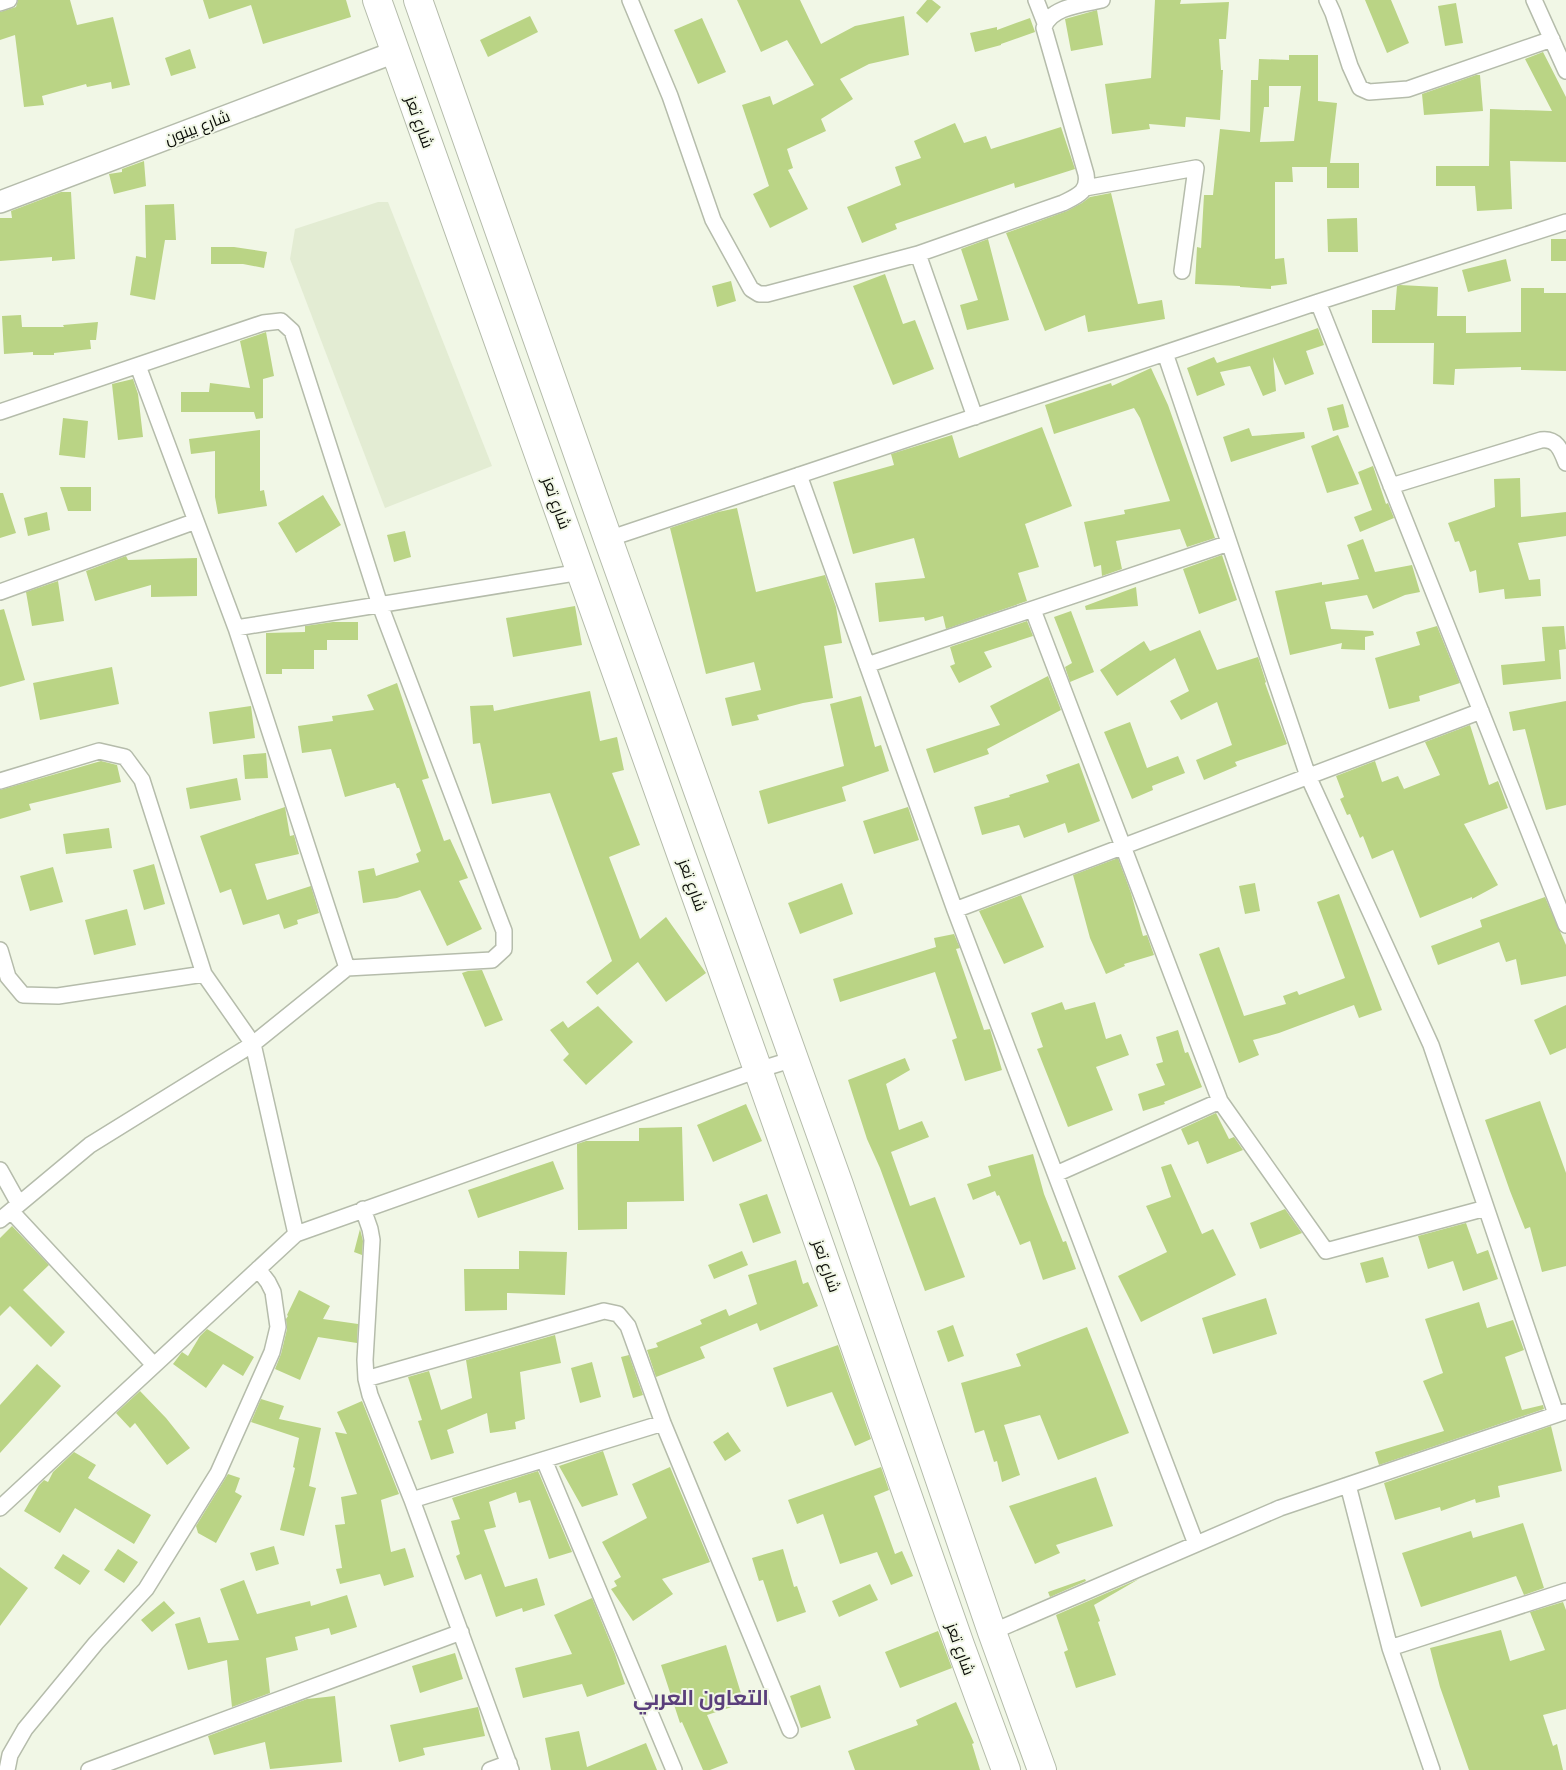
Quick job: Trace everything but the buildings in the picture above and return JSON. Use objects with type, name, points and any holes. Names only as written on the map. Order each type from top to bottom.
[{"type":"highway","name":"شارع تعز","points":[[377,0],[582,572],[960,1645],[1006,1770]]},
{"type":"highway","points":[[418,0],[839,1185],[992,1632],[1042,1770]]},
{"type":"street","points":[[0,3],[9,0]]},
{"type":"street","points":[[630,0],[670,96],[713,220],[751,289],[759,294],[767,294],[918,254],[1078,196],[1085,188],[1087,182],[1086,174],[1044,28],[1045,23],[1036,0]]},
{"type":"street","points":[[1045,23],[1057,13],[1102,0]]},
{"type":"street","points":[[1327,0],[1350,66],[1360,88],[1369,92],[1378,93],[1408,89],[1552,39]]},
{"type":"street","points":[[1534,0],[1566,71]]},
{"type":"street","name":"شارع بينون","points":[[0,202],[395,52]]},
{"type":"street","points":[[1085,188],[1196,168],[1182,271]]},
{"type":"street","points":[[608,539],[1318,302],[1566,222]]},
{"type":"street","points":[[918,254],[975,416]]},
{"type":"street","points":[[1318,302],[1566,924]]},
{"type":"street","points":[[0,412],[263,323],[281,321],[292,331],[380,604],[504,931],[504,949],[492,960],[347,968],[252,1044],[90,1145],[10,1212]]},
{"type":"street","points":[[992,1632],[1280,1508],[1561,1413],[1486,1208],[1431,1045],[1308,776],[1165,354]]},
{"type":"street","points":[[138,366],[236,628],[347,968]]},
{"type":"street","points":[[1391,486],[1541,440],[1553,440],[1558,445],[1566,464]]},
{"type":"street","points":[[799,475],[956,910],[1196,1544]]},
{"type":"street","points":[[0,592],[196,521]]},
{"type":"street","points":[[867,665],[1229,543]]},
{"type":"street","points":[[236,628],[582,572]]},
{"type":"street","points":[[1032,610],[1220,1101],[1326,1251],[1486,1208]]},
{"type":"street","points":[[956,910],[1481,711]]},
{"type":"street","points":[[0,781],[99,751],[125,757],[142,780],[204,974],[252,1044],[296,1234]]},
{"type":"street","points":[[0,950],[4,978],[23,995],[58,996],[204,974]]},
{"type":"street","points":[[0,1508],[296,1234],[758,1070],[794,1060]]},
{"type":"street","points":[[1056,1174],[1220,1101]]},
{"type":"street","points":[[0,1170],[10,1212],[154,1365]]},
{"type":"street","points":[[363,1210],[370,1229],[372,1252],[365,1360],[366,1379],[370,1395],[412,1500],[510,1766],[490,1770]]},
{"type":"street","points":[[7,1770],[10,1755],[25,1729],[96,1643],[146,1589],[218,1473],[272,1352],[278,1326],[273,1292],[258,1269]]},
{"type":"street","points":[[366,1379],[604,1310],[618,1314],[628,1326],[663,1424],[790,1730]]},
{"type":"street","points":[[412,1500],[663,1424]]},
{"type":"street","points":[[544,1460],[674,1770]]},
{"type":"street","points":[[1348,1485],[1390,1648],[1432,1770]]},
{"type":"street","points":[[1390,1648],[1566,1591]]},
{"type":"street","points":[[89,1770],[461,1632]]},
{"type":"shaded area","points":[[378,202],[388,202],[492,466],[385,508],[290,259],[295,229]]},
{"type":"district","name":"التعاون العربي","points":[[701,1698]]}]
